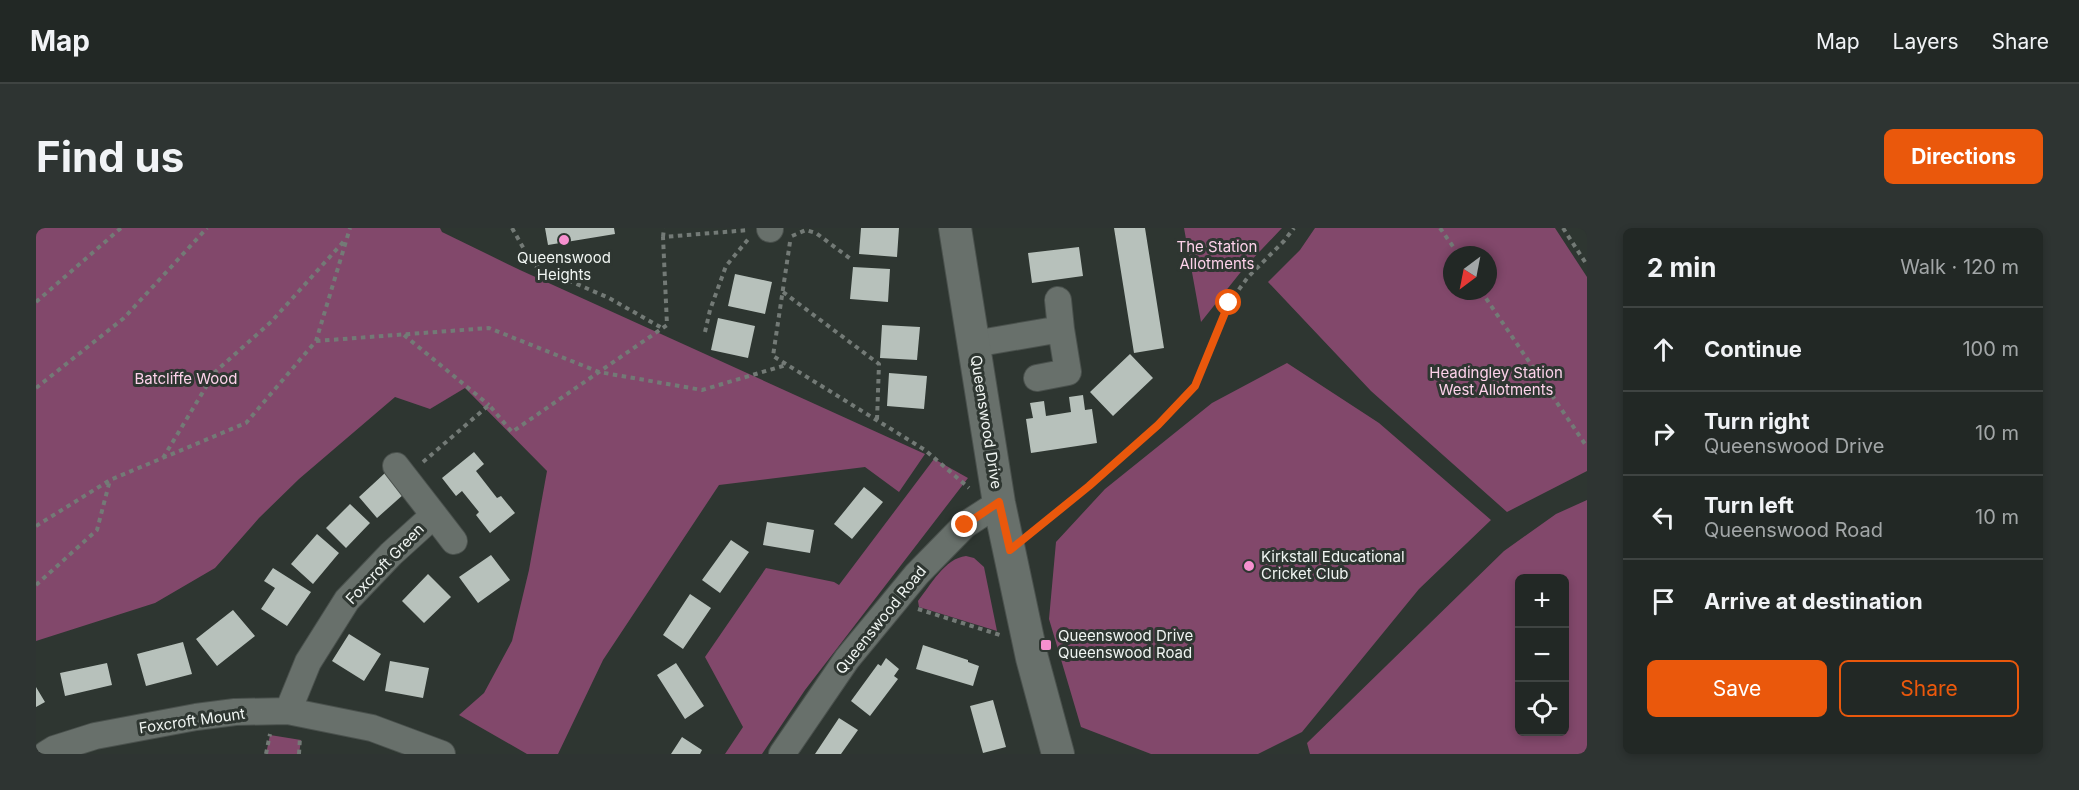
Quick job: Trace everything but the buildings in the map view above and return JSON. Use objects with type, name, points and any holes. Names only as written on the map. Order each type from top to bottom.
[{"type":"street","name":"Queenswood Drive","points":[[955,228],[999,502],[1029,644],[1058,754]]},
{"type":"street","points":[[1037,378],[1068,372],[1058,300]]},
{"type":"street","points":[[974,344],[1061,328]]},
{"type":"street","name":"Foxcroft Green","points":[[401,471],[454,541]]},
{"type":"street","name":"Queenswood Road","points":[[782,754],[847,658],[917,574],[965,525],[999,502]]},
{"type":"street","name":"Foxcroft Green","points":[[288,711],[308,662],[347,600],[434,514]]},
{"type":"street","name":"Foxcroft Mount","points":[[46,754],[54,749],[95,736],[196,717],[235,712],[288,711],[372,728],[442,754]]},
{"type":"path","points":[[36,302],[121,228]]},
{"type":"path","points":[[36,388],[124,318],[207,228]]},
{"type":"path","points":[[36,525],[110,480],[246,423],[316,341],[350,228]]},
{"type":"path","points":[[512,228],[533,265],[609,298],[662,328]]},
{"type":"path","points":[[404,335],[489,405],[513,432],[667,325],[664,228]]},
{"type":"path","points":[[1010,550],[1107,471],[1158,425],[1195,386],[1229,303],[1248,277],[1294,228]]},
{"type":"path","points":[[1440,228],[1453,246]]},
{"type":"path","points":[[1563,228],[1587,265]]},
{"type":"path","points":[[663,237],[756,230],[726,266],[710,310],[705,332]]},
{"type":"path","points":[[852,260],[816,233],[806,230],[791,236],[773,356],[925,450],[970,490],[999,502]]},
{"type":"path","points":[[163,458],[214,372],[271,321],[346,239]]},
{"type":"path","points":[[783,292],[879,364],[877,420]]},
{"type":"path","points":[[1487,300],[1585,444]]},
{"type":"path","points":[[316,341],[489,328],[599,372],[702,390],[786,365]]},
{"type":"path","points":[[401,471],[489,405]]},
{"type":"path","points":[[36,585],[97,530],[110,480]]},
{"type":"path","points":[[894,602],[1029,644]]},
{"type":"green space","name":"Batcliffe Wood","points":[[36,228],[440,228],[442,232],[520,270],[925,454],[899,492],[865,467],[719,485],[603,660],[558,754],[527,754],[459,715],[484,693],[512,641],[529,570],[547,471],[465,388],[430,409],[395,397],[299,479],[259,518],[215,568],[155,603],[36,641]]},
{"type":"green space","name":"The Station Allotments","points":[[1184,228],[1282,228],[1244,268],[1201,322]]},
{"type":"green space","name":"Headingley Station West Allotments","points":[[1315,228],[1555,228],[1587,277],[1587,471],[1507,512],[1371,391],[1268,282],[1300,250]]},
{"type":"green space","name":"Kirkstall Educational Cricket Club","points":[[1287,363],[1379,423],[1491,520],[1419,589],[1302,732],[1258,754],[1151,754],[1081,727],[1049,619],[1056,542],[1105,489],[1212,403]]},
{"type":"green space","points":[[934,459],[968,478],[805,690],[762,754],[725,754],[743,727],[705,657],[766,568],[839,585]]},
{"type":"green space","points":[[1587,500],[1587,754],[1310,754],[1307,743],[1504,551],[1556,514]]},
{"type":"green space","points":[[966,556],[974,558],[984,567],[997,631],[919,607],[918,601],[945,567],[958,558]]},
{"type":"green space","points":[[270,735],[301,740],[299,754],[266,754]]},
{"type":"place","name":"Queenswood Heights","points":[[564,240]]},
{"type":"place","name":"Kirkstall Educational Cricket Club","points":[[1249,566]]},
{"type":"place","name":"Queenswood Drive Queenswood Road","points":[[1046,645]]},
{"type":"route","points":[[965,525],[999,502],[1010,550],[1089,486],[1158,425],[1195,386],[1229,303]]}]
